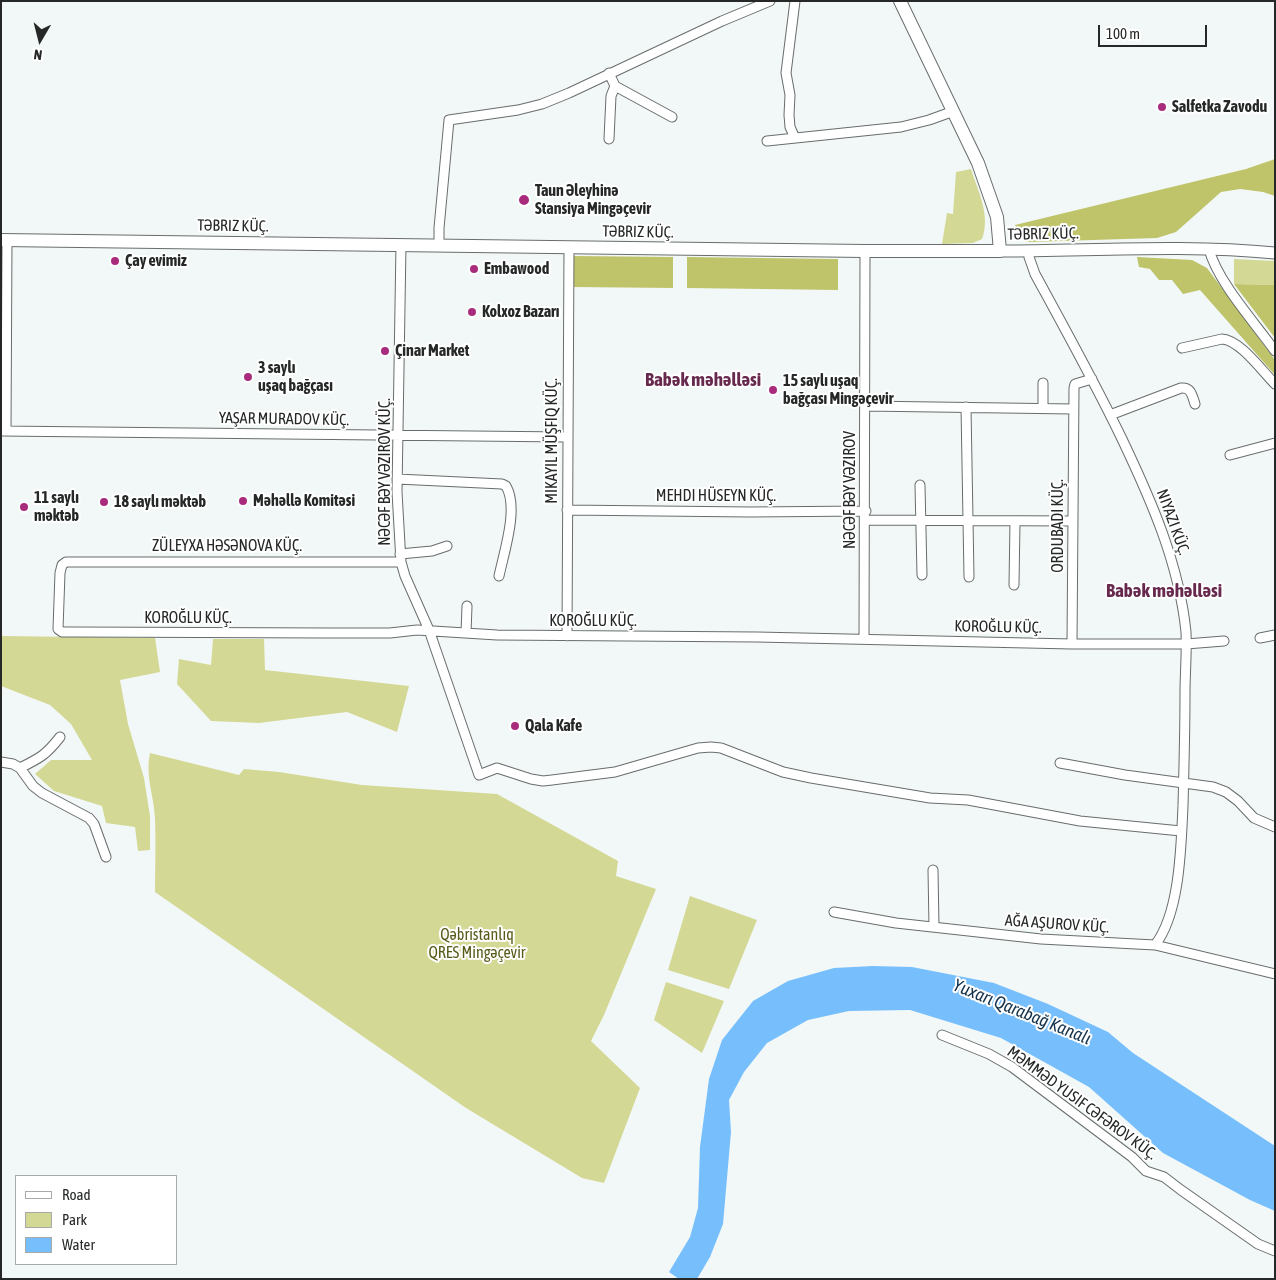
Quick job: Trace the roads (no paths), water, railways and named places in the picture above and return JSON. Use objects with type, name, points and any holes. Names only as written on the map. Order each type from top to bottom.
[{"type":"main road","points":[[900,1],[978,163],[996,217],[1000,251]]},
{"type":"main road","name":"TƏBRIZ KÜÇ.","points":[[4,240],[1000,251]]},
{"type":"street","points":[[439,244],[438,228],[449,120],[518,110],[542,104],[722,21],[770,1]]},
{"type":"street","points":[[795,1],[786,72],[790,95],[790,121],[795,138]]},
{"type":"street","points":[[609,73],[615,86],[672,117]]},
{"type":"street","points":[[609,139],[611,96],[615,86]]},
{"type":"street","points":[[767,141],[901,127],[954,111]]},
{"type":"street","points":[[4,240],[4,431]]},
{"type":"street","name":"NƏCƏF BƏY VƏZIROV KÜÇ.","points":[[400,244],[397,479],[401,558],[405,576],[428,630],[479,775],[497,768],[543,781],[552,780],[615,772],[698,748],[711,747],[734,752],[783,772],[811,778],[930,798],[968,800],[1080,821],[1181,831]]},
{"type":"street","points":[[567,636],[569,247]]},
{"type":"street","points":[[1209,249],[1216,268],[1275,351]]},
{"type":"street","name":"TƏBRIZ KÜÇ.","points":[[1000,251],[1209,249],[1275,253]]},
{"type":"street","name":"NƏCƏF BƏY VƏZIROV","points":[[864,640],[865,251]]},
{"type":"street","name":"NIYAZI KÜÇ.","points":[[1029,251],[1031,266],[1092,379],[1153,506],[1167,543],[1183,614],[1186,644],[1184,782],[1181,831],[1174,900],[1163,934],[1155,946]]},
{"type":"street","points":[[1182,348],[1227,339],[1241,348],[1275,384]]},
{"type":"street","name":"ORDUBADI KÜÇ.","points":[[1072,644],[1074,384],[1092,379]]},
{"type":"street","points":[[1042,383],[1043,408]]},
{"type":"street","points":[[1110,415],[1181,388],[1190,390],[1195,404]]},
{"type":"street","points":[[865,406],[1073,409]]},
{"type":"street","points":[[966,407],[969,577]]},
{"type":"street","name":"YAŞAR MURADOV KÜÇ.","points":[[4,431],[567,437]]},
{"type":"street","points":[[1230,454],[1275,443]]},
{"type":"street","points":[[397,479],[502,484],[506,486],[511,499],[511,518],[499,576]]},
{"type":"street","points":[[920,485],[922,575]]},
{"type":"street","name":"MEHDI HÜSEYN KÜÇ.","points":[[567,510],[750,512],[921,520],[1073,520]]},
{"type":"street","points":[[1014,585],[1015,521]]},
{"type":"street","points":[[401,558],[448,546]]},
{"type":"street","name":"ZÜLEYXA HƏSƏNOVA KÜÇ.","points":[[60,573],[62,565],[66,562],[401,558]]},
{"type":"street","name":"KOROĞLU KÜÇ.","points":[[60,573],[58,629],[62,632],[327,634],[428,630],[567,636],[1072,644],[1186,644],[1224,640]]},
{"type":"street","points":[[466,633],[467,606]]},
{"type":"street","points":[[1260,638],[1275,635]]},
{"type":"street","points":[[20,768],[43,757],[60,737]]},
{"type":"street","points":[[1,762],[13,764],[20,768],[33,786],[42,793],[88,818],[94,824],[106,857]]},
{"type":"street","points":[[1060,763],[1125,775],[1213,787],[1226,792],[1245,807],[1254,818],[1275,827]]},
{"type":"street","points":[[933,870],[934,927]]},
{"type":"street","name":"AĞA AŞUROV KÜÇ.","points":[[834,912],[934,927],[1041,939],[1155,946],[1275,974]]},
{"type":"street","name":"MƏMMƏD YUSIF CƏFƏROV KÜÇ.","points":[[942,1035],[989,1054],[1012,1067],[1132,1157],[1146,1171],[1164,1177],[1258,1244],[1275,1251]]},
{"type":"water","name":"Yuxarı Qarabağ Kanalı","points":[[912,967],[994,983],[1048,1004],[1108,1032],[1133,1053],[1275,1146],[1275,1211],[1250,1200],[1163,1153],[1089,1087],[1001,1038],[910,1010],[849,1011],[808,1020],[767,1043],[744,1072],[729,1100],[731,1132],[723,1224],[710,1257],[697,1279],[679,1279],[669,1272],[690,1237],[698,1208],[700,1147],[709,1079],[722,1040],[753,1001],[788,981],[834,968]]},
{"type":"place","name":"Salfetka Zavodu","points":[[1162,107]]},
{"type":"place","name":"Taun Əleyhinə Stansiya Mingəçevir","points":[[524,200]]},
{"type":"place","name":"Çay evimiz","points":[[115,261]]},
{"type":"place","name":"Embawood","points":[[474,269]]},
{"type":"place","name":"Kolxoz Bazarı","points":[[472,312]]},
{"type":"place","name":"Çinar Market","points":[[385,351]]},
{"type":"place","name":"3 saylı uşaq bağçası","points":[[248,377]]},
{"type":"place","name":"15 saylı uşaq bağçası Mingəçevir","points":[[773,390]]},
{"type":"place","name":"Məhəllə Komitəsi","points":[[243,501]]},
{"type":"place","name":"18 saylı məktəb","points":[[104,502]]},
{"type":"place","name":"11 saylı məktəb","points":[[24,507]]},
{"type":"place","name":"Qala Kafe","points":[[515,726]]},
{"type":"district","name":"Babək məhəlləsi","points":[[703,380]]},
{"type":"district","name":"Babək məhəlləsi","points":[[1164,591]]},
{"type":"park label","name":"Qəbristanlıq QRES Mingəçevir","points":[[477,944]]}]
